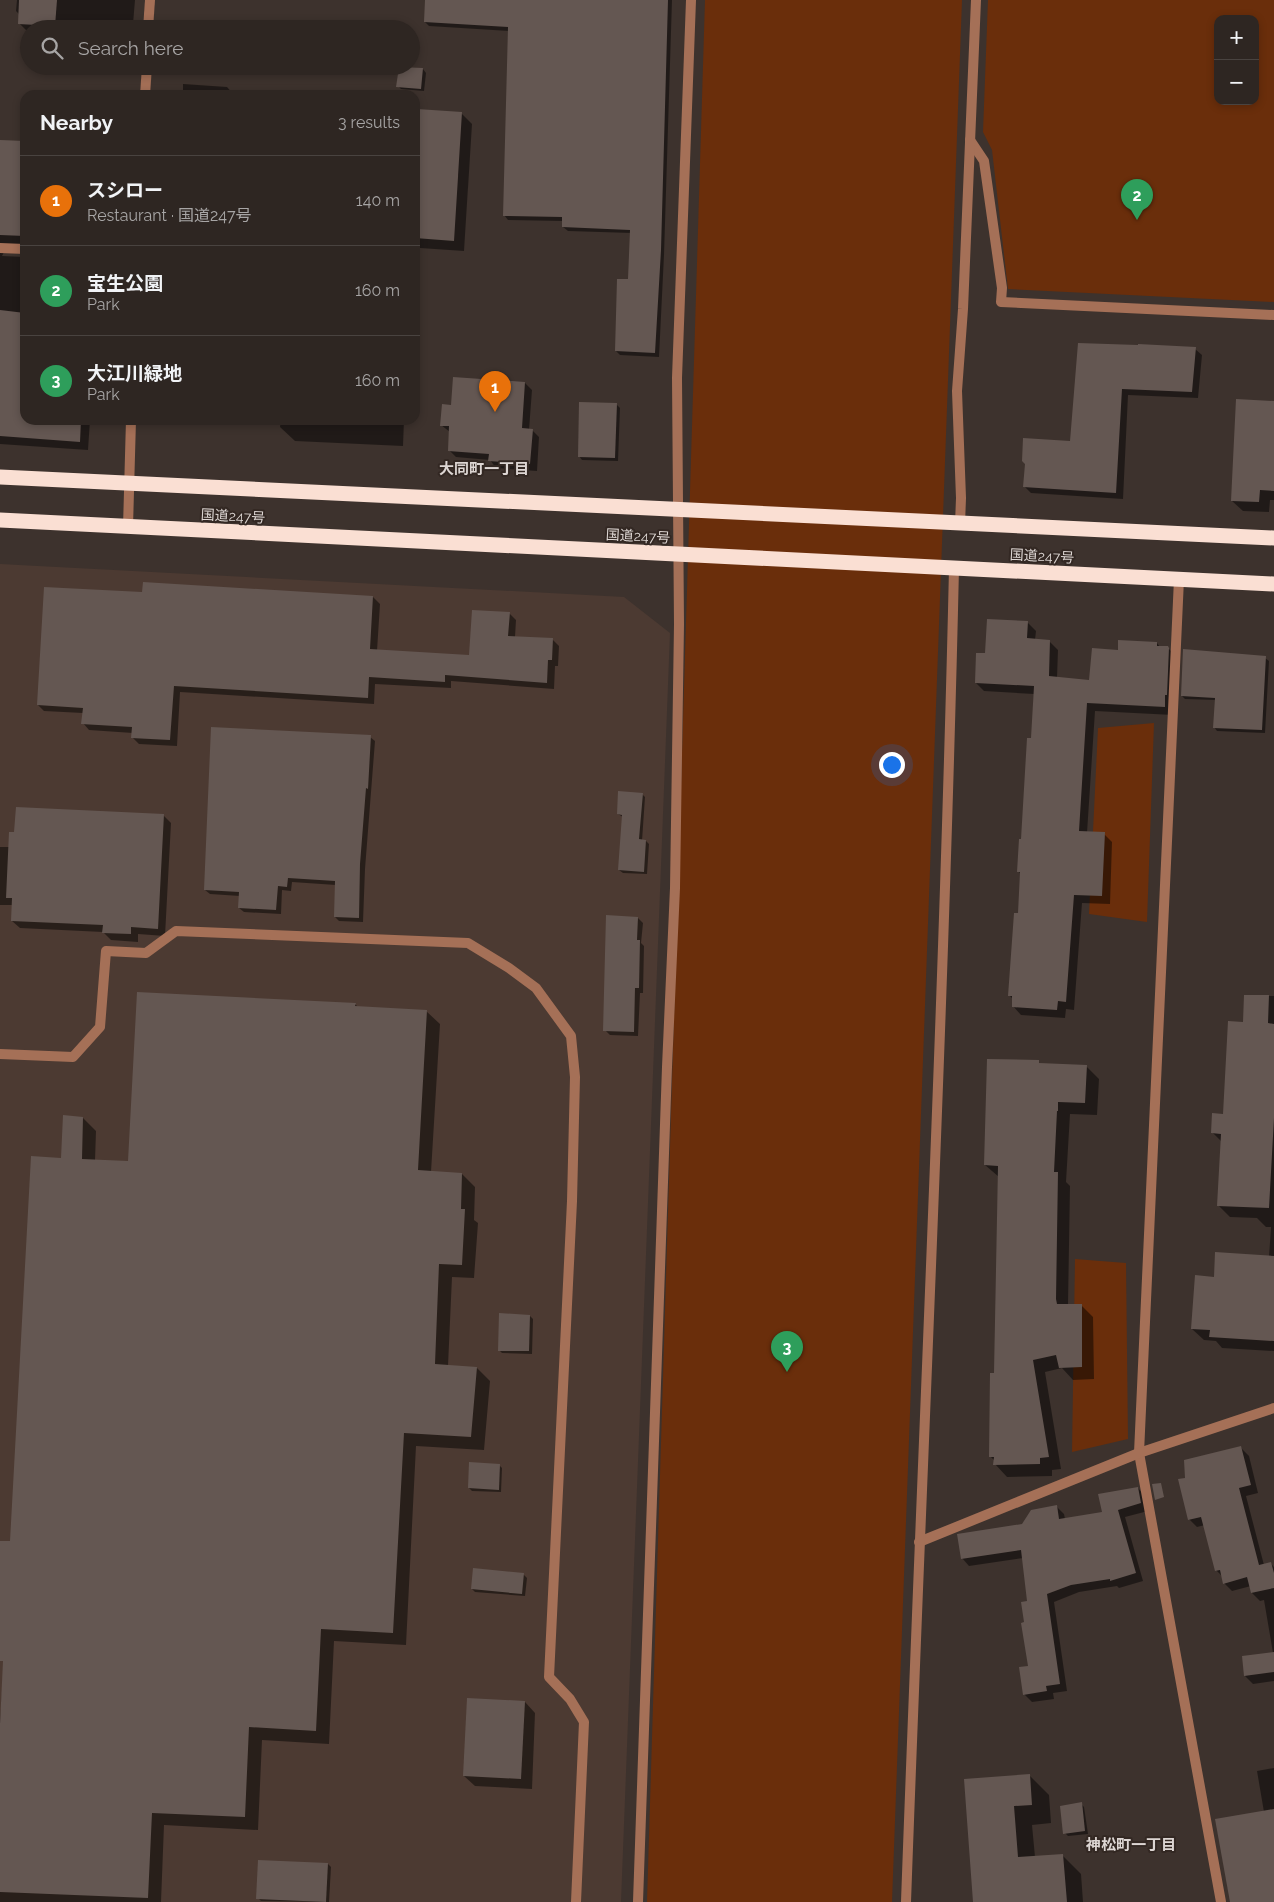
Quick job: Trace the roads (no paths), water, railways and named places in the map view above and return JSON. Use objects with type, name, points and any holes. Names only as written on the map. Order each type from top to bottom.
[{"type":"highway","name":"国道247号","points":[[0,477],[1274,538]]},
{"type":"highway","name":"国道247号","points":[[0,520],[1274,584]]},
{"type":"street","points":[[149,20],[150,0]]},
{"type":"street","points":[[638,1902],[666,1067],[675,888],[679,554],[677,378],[691,0]]},
{"type":"street","points":[[960,524],[961,498],[957,391],[976,0]]},
{"type":"street","points":[[145,90],[146,75]]},
{"type":"street","points":[[970,140],[984,161],[1002,288],[1001,302],[1274,315]]},
{"type":"street","points":[[0,248],[20,249]]},
{"type":"street","points":[[128,526],[131,425]]},
{"type":"street","points":[[906,1902],[918,1542],[949,804],[954,568]]},
{"type":"street","points":[[1179,579],[1139,1453],[1221,1902]]},
{"type":"street","points":[[0,1054],[73,1057],[100,1027],[106,951],[146,953],[176,931],[468,943],[510,968],[536,988],[571,1036],[576,1077],[572,1201],[549,1677],[570,1699],[584,1722],[576,1902]]},
{"type":"street","points":[[918,1542],[1139,1453],[1274,1408]]},
{"type":"place","name":"宝生公園","points":[[1137,220]]},
{"type":"place","name":"スシロー","points":[[495,412]]},
{"type":"place","name":"大江川緑地","points":[[787,1372]]},
{"type":"district","name":"大同町一丁目","points":[[484,469]]},
{"type":"district","name":"神松町一丁目","points":[[1131,1845]]}]
